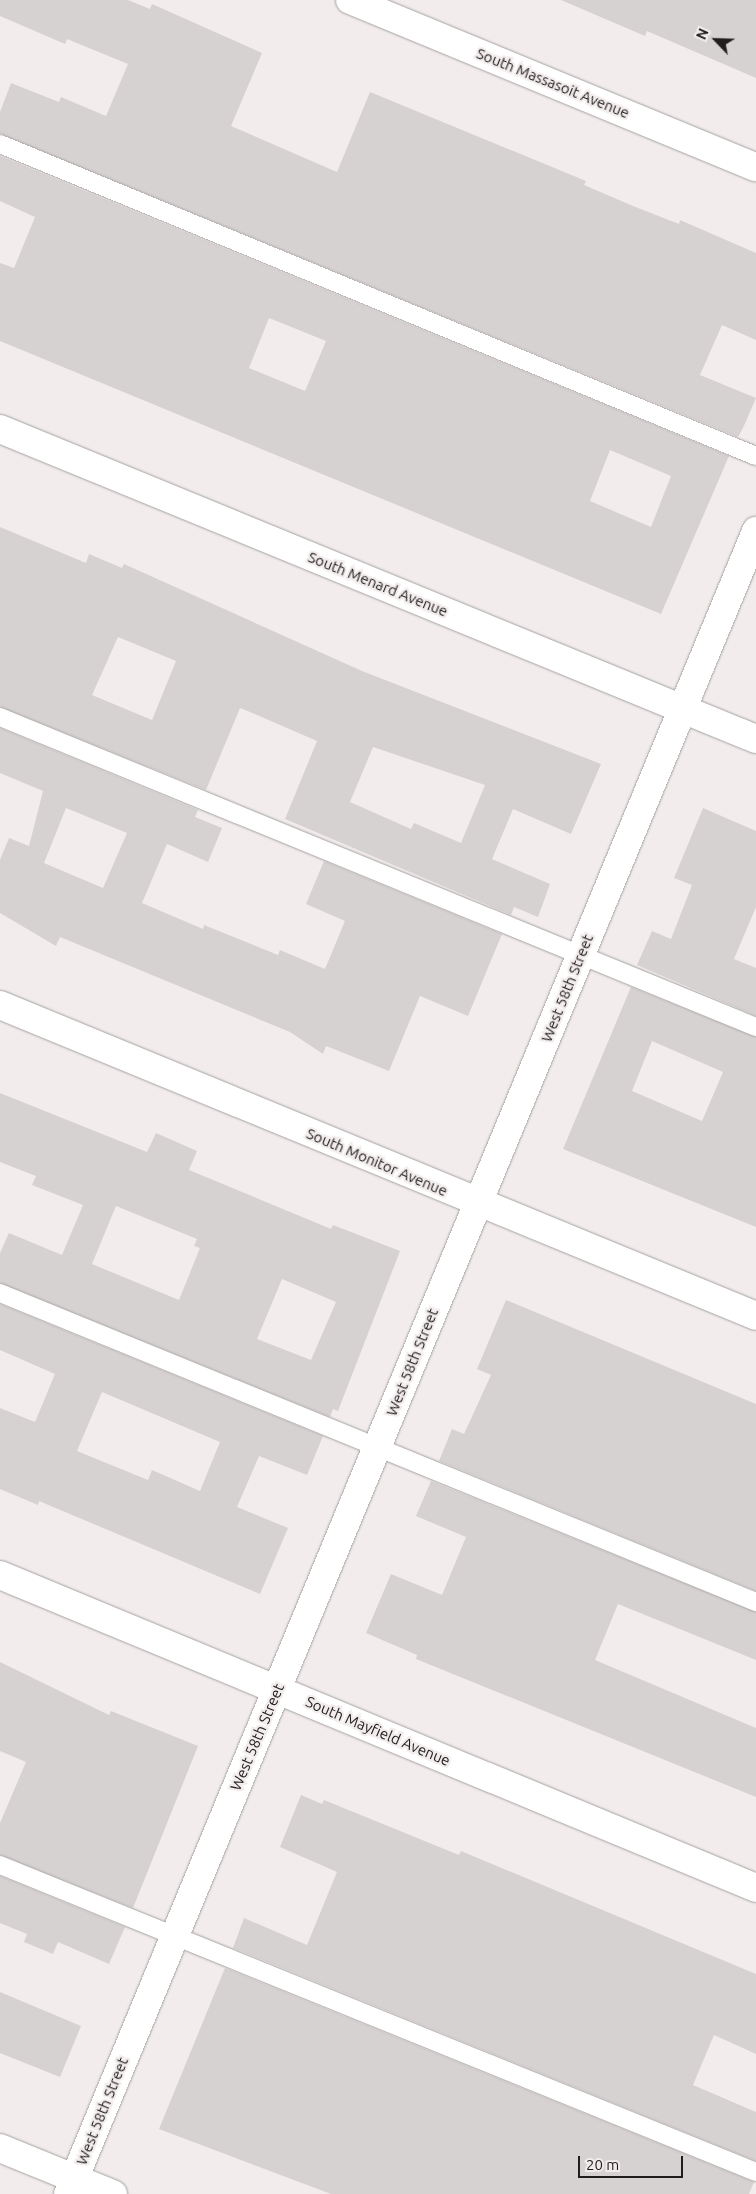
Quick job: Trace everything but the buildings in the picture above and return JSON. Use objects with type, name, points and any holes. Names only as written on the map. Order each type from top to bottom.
[{"type":"street","name":"South Massasoit Avenue","points":[[350,0],[756,167]]},
{"type":"street","name":"South Menard Avenue","points":[[0,429],[756,739]]},
{"type":"street","name":"West 58th Street","points":[[71,2186],[756,531]]},
{"type":"street","name":"South Monitor Avenue","points":[[0,1005],[478,1204],[756,1316]]},
{"type":"street","name":"South Mayfield Avenue","points":[[0,1576],[756,1888]]},
{"type":"street","points":[[0,2148],[71,2186],[113,2194]]},
{"type":"lane","points":[[0,144],[756,456]]},
{"type":"lane","points":[[0,717],[756,1027]]},
{"type":"lane","points":[[0,1293],[756,1602]]},
{"type":"lane","points":[[0,1865],[756,2172]]}]
